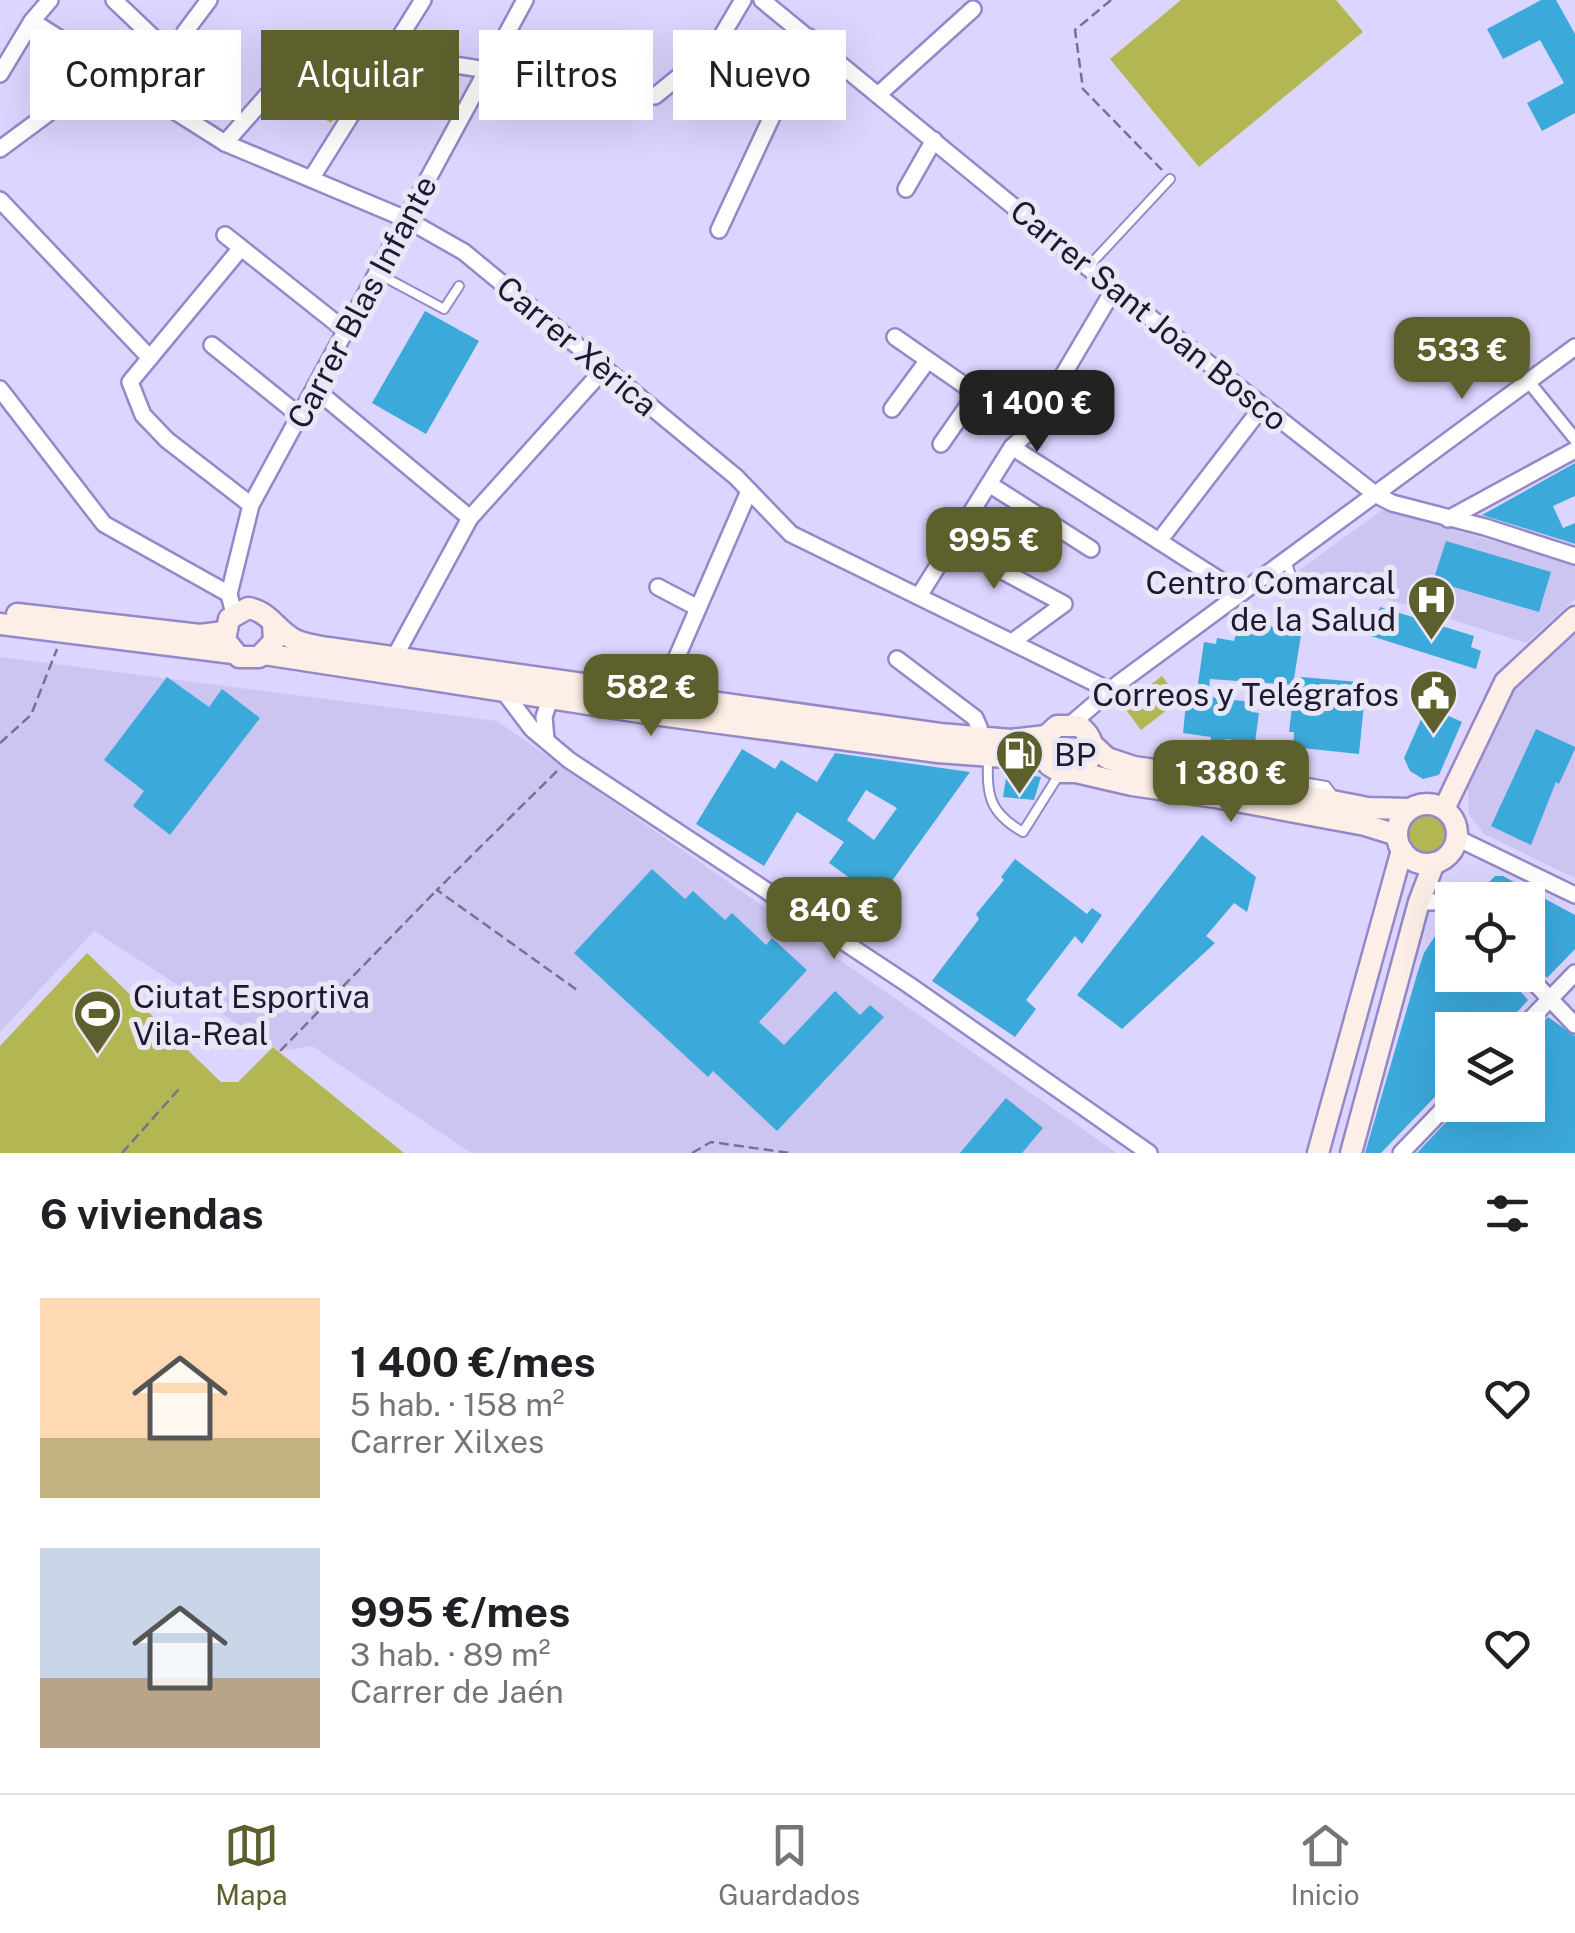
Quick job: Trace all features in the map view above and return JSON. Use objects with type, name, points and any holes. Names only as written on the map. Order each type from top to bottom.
[{"type":"main road","points":[[0,612],[200,635],[229,613],[256,609],[296,641],[984,748],[1061,768],[1132,785],[1365,825],[1399,842],[1410,859],[1422,864],[1445,858],[1457,838],[1457,828],[1444,809],[1423,805],[1409,810],[1368,808],[1155,770],[1108,758],[1093,745],[1086,731],[1072,724],[1057,726],[1043,744],[1061,768]]},
{"type":"main road","points":[[229,613],[233,653]]},
{"type":"main road","points":[[1444,809],[1505,682],[1575,618]]},
{"type":"main road","points":[[0,624],[233,653],[246,659],[264,654],[550,699],[984,748],[1046,736]]},
{"type":"main road","points":[[264,654],[274,641],[273,624]]},
{"type":"main road","points":[[1061,768],[1089,761],[1093,745]]},
{"type":"main road","points":[[1318,1153],[1399,842],[1400,820],[1409,810]]},
{"type":"main road","points":[[1354,1144],[1419,902],[1434,863]]},
{"type":"street","points":[[0,74],[32,21],[50,0]]},
{"type":"street","points":[[114,0],[145,30]]},
{"type":"street","points":[[186,30],[209,0]]},
{"type":"street","points":[[404,30],[424,0]]},
{"type":"street","name":"Carrer Blas Infante","points":[[509,30],[525,0]]},
{"type":"street","points":[[653,96],[715,47],[743,0]]},
{"type":"street","name":"Carrer Sant Joan Bosco","points":[[762,0],[800,30]]},
{"type":"street","points":[[879,94],[979,5]]},
{"type":"street","name":"Carrer Xèrica","points":[[32,21],[46,30]]},
{"type":"street","name":"Carrer Sant Joan Bosco","points":[[846,67],[1114,289],[1375,494],[1392,503],[1486,527],[1575,556]]},
{"type":"street","name":"Carrer Blas Infante","points":[[229,613],[250,505],[479,84]]},
{"type":"street","points":[[225,143],[261,102]]},
{"type":"street","points":[[0,149],[40,120]]},
{"type":"street","name":"Carrer Xèrica","points":[[188,120],[225,143],[406,220],[464,252],[749,491],[791,534],[1109,690]]},
{"type":"street","points":[[311,179],[348,120]]},
{"type":"street","points":[[719,230],[770,120]]},
{"type":"street","points":[[906,190],[934,140]]},
{"type":"street","points":[[0,200],[150,358]]},
{"type":"street","points":[[225,235],[346,331]]},
{"type":"street","points":[[241,248],[130,382],[143,415],[167,440],[250,505]]},
{"type":"street","points":[[919,596],[1012,447],[1030,432],[1114,289]]},
{"type":"street","points":[[895,337],[1030,432]]},
{"type":"street","points":[[212,345],[300,416]]},
{"type":"street","points":[[1072,724],[1109,690],[1575,346]]},
{"type":"street","points":[[892,409],[928,360]]},
{"type":"street","points":[[394,658],[470,518],[604,369]]},
{"type":"street","points":[[1528,382],[1575,438]]},
{"type":"street","points":[[315,388],[470,518]]},
{"type":"street","points":[[0,390],[104,524],[229,613]]},
{"type":"street","points":[[941,444],[976,394]]},
{"type":"street","points":[[1160,541],[1262,407]]},
{"type":"street","points":[[1012,447],[1240,594]]},
{"type":"street","points":[[1448,519],[1575,450]]},
{"type":"street","points":[[988,484],[1091,549]]},
{"type":"street","points":[[660,696],[749,491]]},
{"type":"street","points":[[952,544],[1064,604],[1012,642]]},
{"type":"street","points":[[658,586],[698,608]]},
{"type":"street","points":[[897,659],[975,718],[984,748]]},
{"type":"street","points":[[504,692],[532,729],[569,760],[909,985],[1149,1153]]},
{"type":"street","points":[[546,740],[544,717],[550,699]]},
{"type":"street","points":[[1457,838],[1575,895]]},
{"type":"street","points":[[1419,902],[1435,902]]},
{"type":"street","points":[[1537,1012],[1575,973]]},
{"type":"street","points":[[1543,992],[1575,1025]]},
{"type":"street","points":[[1400,1153],[1435,1117]]},
{"type":"street","points":[[1326,1126],[1354,1144]]},
{"type":"lane","points":[[1088,268],[1170,179]]},
{"type":"lane","points":[[377,273],[444,309],[460,286]]},
{"type":"lane","points":[[1286,560],[1296,592]]},
{"type":"lane","points":[[984,748],[987,796],[1004,821],[1022,832],[1061,768]]},
{"type":"path","points":[[1111,0],[1075,30],[1082,89],[1170,179]]},
{"type":"path","points":[[0,744],[30,714],[63,633]]},
{"type":"path","points":[[280,1050],[569,760]]},
{"type":"path","points":[[436,890],[576,990]]},
{"type":"path","points":[[122,1153],[179,1089]]},
{"type":"path","points":[[692,1153],[711,1142],[790,1153]]},
{"type":"shaded area","points":[[1382,510],[1575,564],[1575,599],[1526,643],[1298,571]]},
{"type":"shaded area","points":[[1575,632],[1575,878],[1484,834],[1469,815],[1468,788],[1513,687]]},
{"type":"shaded area","points":[[0,657],[497,721],[1117,1153],[471,1153],[312,1046],[280,1051],[94,931],[0,1032]]},
{"type":"green space","points":[[1181,0],[1336,0],[1363,32],[1199,167],[1110,59]]},
{"type":"green space","points":[[1162,676],[1180,700],[1141,730],[1123,706]]},
{"type":"green space","points":[[1426,812],[1441,818],[1447,833],[1441,848],[1426,854],[1411,848],[1405,833],[1411,818]]},
{"type":"green space","name":"Ciutat Esportiva Vila-Real","points":[[87,953],[221,1082],[238,1082],[273,1047],[404,1153],[0,1153],[0,1046]]},
{"type":"building","points":[[1541,0],[1556,0],[1575,34],[1575,113],[1542,131],[1527,103],[1564,83],[1540,40],[1503,59],[1487,29]]},
{"type":"building","points":[[425,311],[479,341],[426,434],[372,403]]},
{"type":"building","points":[[1575,463],[1575,496],[1553,506],[1563,528],[1575,523],[1575,544],[1482,515]]},
{"type":"building","points":[[1446,541],[1551,572],[1539,612],[1433,581]]},
{"type":"building","name":"Centro Comarcal de la Salud","points":[[1380,607],[1474,636],[1471,647],[1481,651],[1476,669],[1371,636]]},
{"type":"building","points":[[1246,619],[1301,635],[1293,685],[1210,679],[1208,697],[1252,702],[1251,712],[1259,713],[1255,743],[1211,741],[1211,737],[1183,733],[1186,703],[1195,704],[1204,642],[1216,644],[1217,638],[1234,641],[1236,634],[1241,636]]},
{"type":"building","points":[[167,677],[209,707],[222,689],[260,718],[170,835],[133,806],[144,791],[104,760]]},
{"type":"building","points":[[1301,677],[1359,682],[1358,694],[1365,694],[1359,754],[1293,747],[1294,732],[1289,732],[1292,706],[1298,707]]},
{"type":"building","name":"Correos y Telégrafos","points":[[1427,706],[1462,722],[1439,775],[1423,779],[1410,771],[1404,758]]},
{"type":"building","points":[[1536,729],[1575,749],[1559,784],[1556,782],[1531,845],[1491,826]]},
{"type":"building","points":[[742,749],[775,769],[781,760],[817,782],[835,753],[970,772],[879,899],[829,863],[844,842],[797,812],[764,866],[696,824]],"holes":[[[866,790],[897,808],[874,840],[847,820]]]},
{"type":"building","points":[[1007,772],[1041,777],[1034,800],[1003,797]]},
{"type":"building","points":[[1202,835],[1256,877],[1247,912],[1234,903],[1206,936],[1215,943],[1122,1029],[1077,995]]},
{"type":"building","points":[[1015,859],[1087,914],[1092,908],[1102,915],[1082,944],[1075,936],[1026,1000],[1036,1009],[1015,1037],[932,981],[979,919],[976,914],[1004,880],[1001,877]]},
{"type":"building","points":[[652,869],[685,899],[693,891],[725,920],[732,913],[766,945],[772,938],[807,970],[759,1022],[784,1045],[835,991],[860,1015],[870,1005],[884,1017],[777,1131],[713,1071],[708,1077],[574,953]]},
{"type":"building","points":[[1495,876],[1503,876],[1514,882],[1489,882]]},
{"type":"building","points":[[1545,899],[1575,915],[1575,949],[1547,978]]},
{"type":"building","points":[[1435,936],[1435,992],[1521,992],[1528,1000],[1517,1012],[1435,1012],[1435,1097],[1381,1153],[1365,1153],[1424,953]]},
{"type":"building","points":[[1548,1017],[1575,1036],[1575,1153],[1417,1153],[1446,1122],[1545,1122]]},
{"type":"building","points":[[1006,1098],[1043,1128],[1022,1153],[960,1153]]},
{"type":"place","name":"Centro Comarcal de la Salud","points":[[1431,642]]},
{"type":"place","name":"Correos y Telégrafos","points":[[1434,736]]},
{"type":"place","name":"BP","points":[[1019,796]]},
{"type":"place","name":"Ciutat Esportiva Vila-Real","points":[[98,1056]]}]
